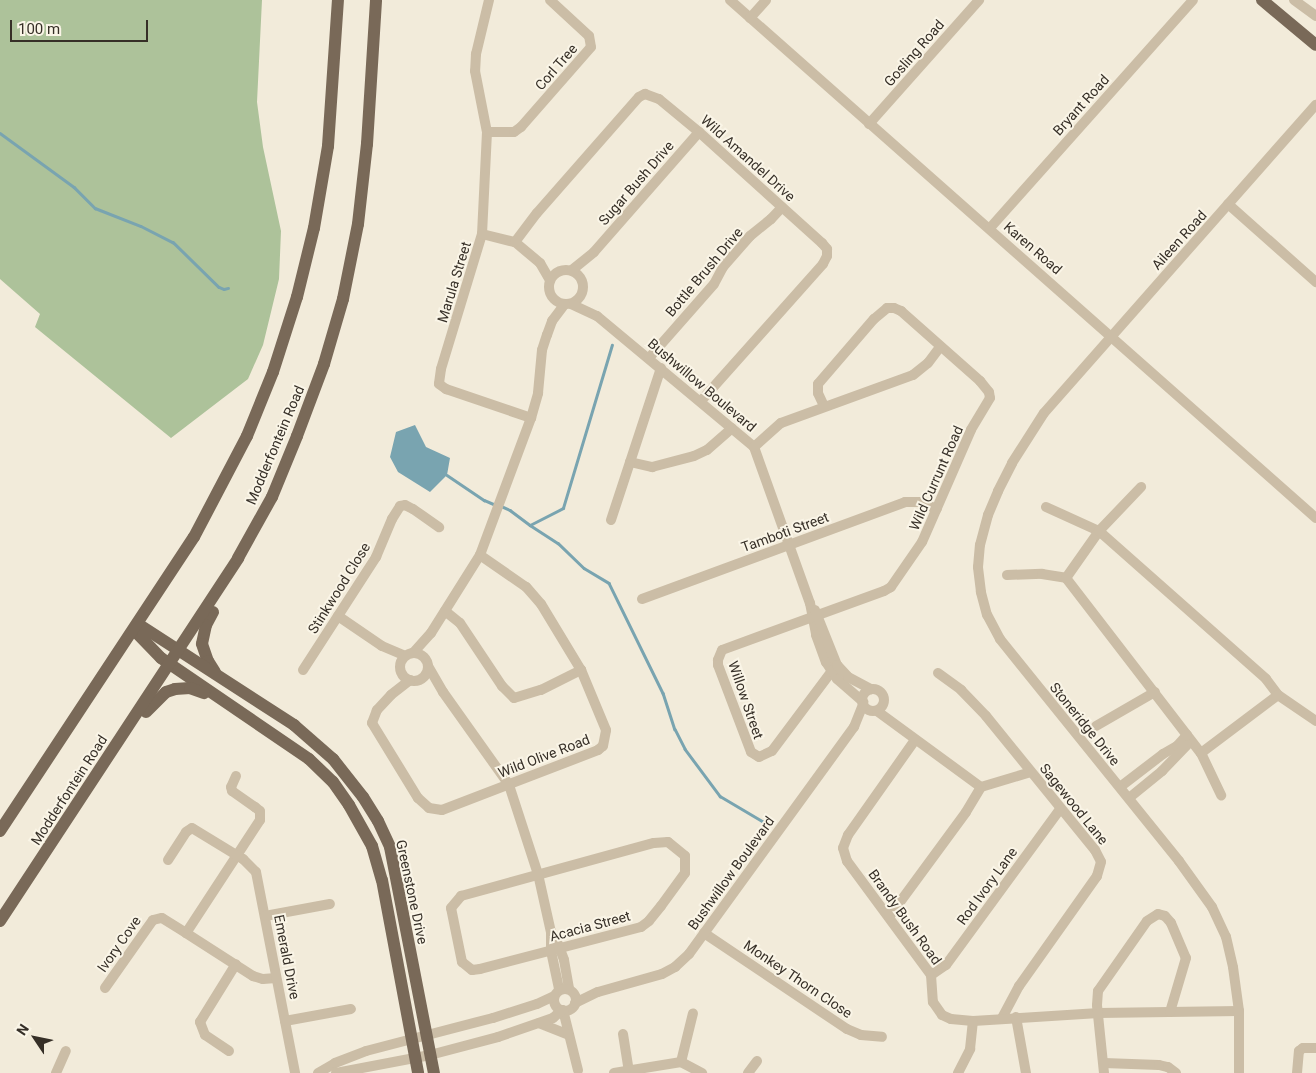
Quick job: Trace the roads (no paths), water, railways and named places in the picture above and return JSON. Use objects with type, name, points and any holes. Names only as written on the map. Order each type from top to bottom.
[{"type":"main road","points":[[0,831],[194,537],[247,436],[279,353],[297,297],[314,228],[328,146],[338,0]]},
{"type":"main road","name":"Modderfontein Road","points":[[0,921],[179,651],[238,558],[272,497],[298,436],[324,364],[343,299],[358,224],[368,144],[376,0]]},
{"type":"main road","points":[[1262,0],[1316,45]]},
{"type":"main road","points":[[216,674],[204,653],[202,636],[238,558]]},
{"type":"main road","name":"Greenstone Drive","points":[[136,627],[270,707],[313,740],[348,776],[378,821],[390,847],[434,1073]]},
{"type":"main road","name":"Greenstone Drive","points":[[136,627],[153,651],[169,664],[309,759],[333,782],[362,826],[372,846],[382,880],[418,1073]]},
{"type":"main road","points":[[71,815],[144,714],[166,692],[190,688],[224,701]]},
{"type":"street","name":"Marula Street","points":[[489,0],[477,40],[476,63],[487,132],[482,234],[441,369],[439,384],[446,389],[531,418]]},
{"type":"street","name":"Corl Tree","points":[[487,132],[514,132],[521,128],[591,47],[590,36],[550,0]]},
{"type":"street","name":"Karen Road","points":[[730,0],[1316,518]]},
{"type":"street","points":[[750,18],[766,0]]},
{"type":"street","name":"Gosling Road","points":[[870,124],[979,0]]},
{"type":"street","name":"Bryant Road","points":[[990,228],[1193,0]]},
{"type":"street","points":[[1294,0],[1316,16]]},
{"type":"street","name":"Wild Amandel Drive","points":[[515,242],[531,220],[639,97],[646,94],[659,99],[699,132],[822,242],[827,249],[824,264],[701,401]]},
{"type":"street","name":"Aileen Road","points":[[1061,392],[1316,105]]},
{"type":"street","name":"Sugar Bush Drive","points":[[572,273],[594,252],[699,132]]},
{"type":"street","points":[[1228,204],[1316,282]]},
{"type":"street","name":"Bottle Brush Drive","points":[[649,358],[714,284],[723,267],[750,236],[771,219],[782,207]]},
{"type":"street","points":[[482,234],[515,242],[540,263],[550,280],[549,291],[552,296],[560,303],[568,304]]},
{"type":"street","points":[[540,263],[572,273],[583,282],[582,293],[568,304],[552,321]]},
{"type":"street","points":[[550,280],[553,276],[572,273]]},
{"type":"street","name":"Bushwillow Boulevard","points":[[582,293],[597,316]]},
{"type":"street","points":[[409,654],[431,633],[480,555],[531,418],[538,393],[542,350],[552,321],[552,296]]},
{"type":"street","name":"Bushwillow Boulevard","points":[[562,1010],[569,1010],[574,1004],[598,992],[662,974],[675,967],[689,954],[854,727],[872,706],[834,669],[754,447],[597,316],[568,304]]},
{"type":"street","points":[[754,447],[781,423],[914,375],[928,363],[940,347],[901,312],[894,308],[887,308],[874,319],[818,384],[818,393],[824,406]]},
{"type":"street","name":"Wild Currunt Road","points":[[815,616],[884,591],[891,586],[922,542],[970,430],[990,398],[986,387],[940,347]]},
{"type":"street","points":[[611,520],[661,368]]},
{"type":"street","name":"Stoneridge Drive","points":[[1061,392],[1044,413],[1012,463],[988,515],[979,559],[981,592],[987,615],[1000,639],[1184,866],[1212,907],[1229,947],[1239,1011],[1239,1073]]},
{"type":"street","points":[[630,462],[652,467],[694,456],[708,450],[732,428]]},
{"type":"street","points":[[1066,578],[1098,531],[1141,487]]},
{"type":"street","name":"Tamboti Street","points":[[642,598],[905,502],[919,502],[937,509]]},
{"type":"street","name":"Stinkwood Close","points":[[303,670],[376,557],[392,519],[400,506],[405,505],[439,527]]},
{"type":"street","points":[[1046,507],[1098,531],[1266,679],[1278,695],[1316,721]]},
{"type":"street","name":"Wild Olive Road","points":[[410,680],[391,695],[377,710],[372,723],[422,804],[429,808],[442,810],[604,746],[606,730],[581,670],[533,594],[480,555]]},
{"type":"street","points":[[1007,575],[1042,574],[1066,578],[1201,753],[1221,795]]},
{"type":"street","points":[[445,611],[460,623],[502,686],[514,698],[541,690],[581,670]]},
{"type":"street","points":[[338,616],[382,646],[410,680],[422,678],[443,692]]},
{"type":"street","name":"Willow Street","points":[[815,616],[727,647],[720,655],[718,665],[751,752],[759,757],[772,752],[834,669]]},
{"type":"street","points":[[422,678],[431,633]]},
{"type":"street","points":[[382,646],[409,654],[426,662],[443,692],[509,785],[538,874],[556,950],[563,992],[556,1006],[562,1010],[578,1072]]},
{"type":"street","name":"Wild Olive Road","points":[[391,695],[400,669],[409,654]]},
{"type":"street","points":[[834,669],[871,690],[882,692],[872,706]]},
{"type":"street","name":"Sagewood Lane","points":[[938,673],[961,690],[986,716],[1098,855],[1101,862],[1100,870],[1019,986],[1002,1018]]},
{"type":"street","points":[[871,690],[863,696],[872,706],[886,711],[892,720],[916,740],[981,787]]},
{"type":"street","points":[[1096,726],[1155,692]]},
{"type":"street","points":[[1201,753],[1278,695]]},
{"type":"street","points":[[1120,787],[1163,754],[1189,738]]},
{"type":"street","points":[[1129,798],[1162,771],[1189,738]]},
{"type":"street","name":"Brandy Bush Road","points":[[916,740],[848,835],[843,848],[847,861],[931,976],[932,997],[938,1011],[951,1019],[973,1021],[1099,1013],[1239,1011]]},
{"type":"street","points":[[889,917],[966,812],[981,787],[1031,772]]},
{"type":"street","points":[[236,776],[231,787],[232,791],[256,806],[261,815],[186,933],[258,978],[276,978]]},
{"type":"street","name":"Rod Ivory Lane","points":[[931,976],[946,965],[1060,809]]},
{"type":"street","name":"Emerald Drive","points":[[168,860],[186,832],[192,828],[236,855],[256,872],[295,1073]]},
{"type":"street","name":"Acacia Street","points":[[662,841],[668,842],[685,856],[685,873],[649,921],[641,927],[472,970],[462,962],[451,908],[461,896],[538,874],[662,841]]},
{"type":"street","points":[[265,916],[330,904]]},
{"type":"street","points":[[1175,1012],[1175,998],[1186,962],[1185,954],[1172,923],[1165,916],[1158,914],[1147,921],[1100,988],[1097,1001],[1104,1068],[1160,1065],[1168,1067],[1176,1073]]},
{"type":"street","name":"Ivory Cove","points":[[105,988],[150,923],[156,918],[162,918],[186,933]]},
{"type":"street","name":"Monkey Thorn Close","points":[[704,933],[847,1029],[861,1034],[882,1037]]},
{"type":"street","points":[[229,1052],[205,1035],[200,1022],[236,964]]},
{"type":"street","points":[[563,992],[576,998],[570,1037]]},
{"type":"street","name":"Bushwillow Boulevard","points":[[318,1073],[334,1063],[366,1051],[427,1037],[536,1004],[563,992],[598,992]]},
{"type":"street","points":[[285,1021],[351,1009]]},
{"type":"street","points":[[336,1073],[430,1055],[539,1023],[553,1018],[562,1010]]},
{"type":"street","points":[[680,1062],[693,1013]]},
{"type":"street","points":[[1016,1017],[1026,1073]]},
{"type":"street","points":[[958,1073],[970,1048],[973,1021]]},
{"type":"street","points":[[539,1023],[570,1037]]},
{"type":"street","points":[[623,1034],[629,1071]]},
{"type":"street","points":[[1297,1073],[1296,1058],[1299,1051],[1303,1048],[1316,1048]]},
{"type":"street","points":[[56,1073],[66,1050]]},
{"type":"street","points":[[748,1073],[757,1061]]},
{"type":"street","points":[[614,1073],[680,1062],[702,1073]]},
{"type":"water","points":[[415,425],[426,447],[450,458],[447,475],[430,492],[398,472],[390,457],[396,432]]},
{"type":"waterway","points":[[0,133],[74,187],[95,208],[141,226],[173,242],[219,287],[228,288]]},
{"type":"waterway","points":[[530,525],[563,508],[612,345]]},
{"type":"waterway","points":[[447,475],[484,500],[496,505]]},
{"type":"waterway","points":[[501,506],[510,510],[558,543],[584,568],[609,583],[663,693],[675,729],[685,749],[720,796],[764,822]]}]
